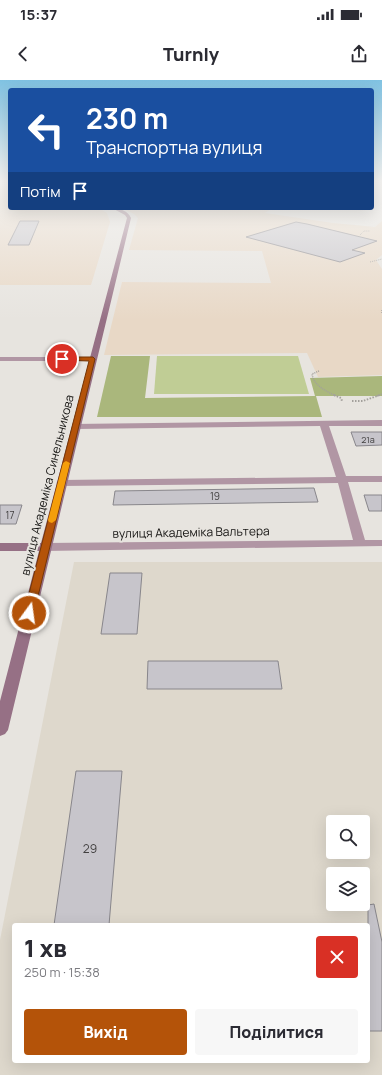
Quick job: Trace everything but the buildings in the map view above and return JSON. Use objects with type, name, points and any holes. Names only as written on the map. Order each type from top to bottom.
[{"type":"street","name":"вулиця Академіка Синельникова","points":[[0,730],[61,482],[127,226]]},
{"type":"street","points":[[0,359],[93,359]]},
{"type":"street","points":[[76,426],[382,423]]},
{"type":"street","points":[[324,424],[342,479],[360,543]]},
{"type":"street","points":[[61,482],[382,479]]},
{"type":"street","name":"вулиця Академіка Вальтера","points":[[0,547],[382,543]]},
{"type":"path","points":[[360,235],[364,231],[370,231]]},
{"type":"path","points":[[370,262],[382,259]]},
{"type":"path","points":[[319,371],[312,374],[313,380],[324,390],[341,398],[342,401]]},
{"type":"path","points":[[352,401],[363,400],[382,394]]},
{"type":"shaded area","points":[[0,226],[109,226],[91,285],[0,285]]},
{"type":"shaded area","points":[[136,226],[382,226],[382,255],[376,260],[382,269],[382,375],[318,377],[307,353],[104,355],[122,282],[271,283],[262,251],[129,250]]},
{"type":"shaded area","points":[[74,562],[382,562],[382,1075],[0,1075],[0,940]]},
{"type":"green space","points":[[111,356],[150,356],[145,398],[315,396],[310,378],[382,376],[382,396],[316,396],[322,417],[97,417]]},
{"type":"green space","points":[[157,356],[298,356],[309,394],[154,394]]},
{"type":"slow traffic","points":[[52,520],[66,463]]},
{"type":"route","points":[[29,613],[93,359],[62,359]]}]
